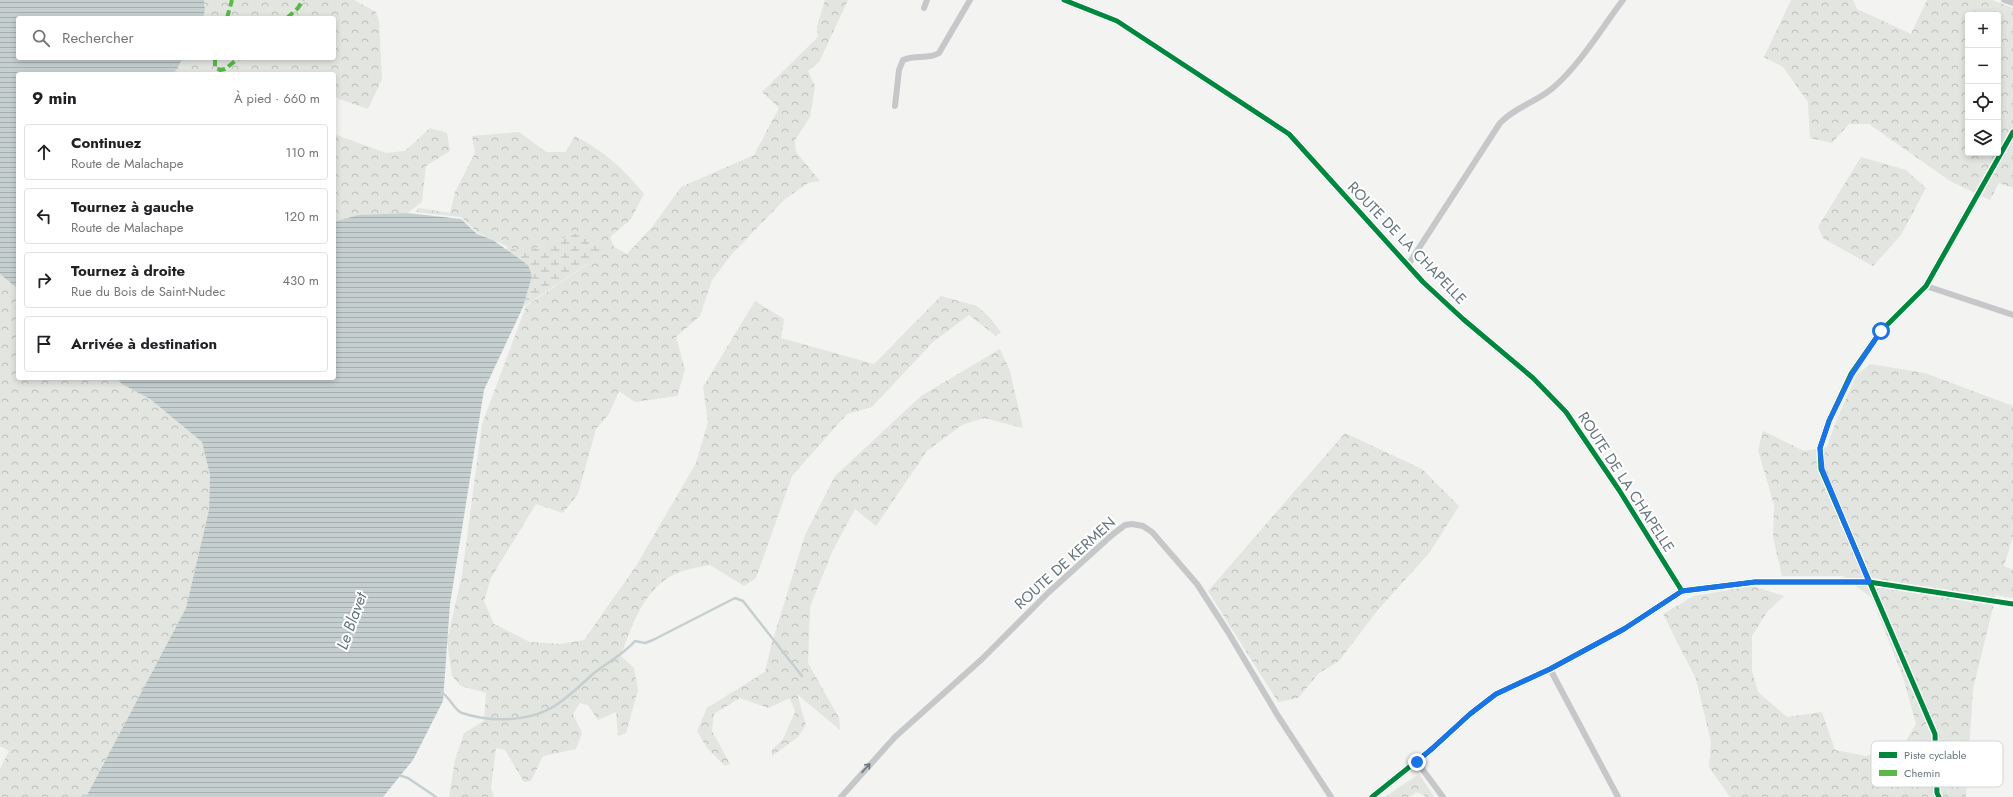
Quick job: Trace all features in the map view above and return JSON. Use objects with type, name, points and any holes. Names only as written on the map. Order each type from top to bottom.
[{"type":"street","points":[[924,8],[927,0]]},
{"type":"street","points":[[895,106],[899,70],[903,60],[909,57],[933,57],[939,53],[970,0]]},
{"type":"street","name":"ROUTE DE LA CHAPELLE","points":[[1064,0],[1117,21],[1289,134],[1408,265],[1463,319],[1533,378],[1566,412],[1619,490],[1682,591]]},
{"type":"street","points":[[1408,265],[1500,123],[1512,112],[1541,96],[1560,82],[1623,0]]},
{"type":"street","points":[[2004,0],[2013,3]]},
{"type":"street","points":[[1935,741],[1935,734],[1822,469],[1820,448],[1829,421],[1852,374],[1881,331],[1926,286],[2013,132]]},
{"type":"street","points":[[1926,286],[2013,314]]},
{"type":"street","name":"ROUTE DE KERMEN","points":[[841,797],[895,737],[982,659],[1049,592],[1112,535],[1126,525],[1138,524],[1152,532],[1197,584],[1228,632],[1278,716],[1331,797]]},
{"type":"street","points":[[1372,797],[1417,762],[1470,714],[1496,694],[1550,669],[1624,629],[1682,591],[1755,582],[1869,582],[2013,604]]},
{"type":"street","points":[[1550,669],[1618,797]]},
{"type":"street","points":[[1417,762],[1443,797]]},
{"type":"street","points":[[1937,787],[1939,797]]},
{"type":"green space","points":[[204,0],[354,0],[376,12],[379,21],[382,79],[368,109],[336,97],[336,72],[175,72],[182,60],[336,60],[336,16],[204,16],[205,10]]},
{"type":"green space","points":[[825,0],[848,0],[819,62],[808,71],[815,86],[810,117],[795,140],[796,152],[820,181],[808,183],[785,199],[731,255],[712,280],[700,316],[676,337],[685,370],[677,396],[635,402],[619,391],[609,414],[596,429],[578,494],[563,513],[536,504],[491,578],[484,601],[494,624],[530,642],[560,644],[584,640],[636,566],[696,463],[708,422],[703,387],[755,301],[784,319],[781,338],[874,364],[941,296],[977,306],[990,318],[1001,332],[996,336],[969,315],[933,342],[872,407],[847,414],[792,476],[756,578],[744,586],[710,565],[677,573],[656,588],[641,608],[621,656],[634,668],[638,690],[626,733],[618,736],[616,712],[598,720],[588,705],[580,703],[573,714],[582,733],[576,749],[543,756],[531,781],[524,782],[505,750],[496,748],[491,788],[494,797],[449,797],[455,760],[464,733],[484,721],[486,693],[461,686],[452,676],[447,641],[462,575],[482,424],[526,306],[588,264],[577,233],[528,251],[518,251],[478,233],[461,217],[416,212],[418,208],[450,213],[455,192],[475,153],[472,136],[519,132],[546,152],[566,152],[575,136],[613,161],[629,176],[644,194],[631,219],[610,237],[614,247],[627,254],[653,226],[681,187],[754,155],[779,108],[762,92],[818,37],[817,26]]},
{"type":"green space","points":[[1791,0],[1853,0],[1857,9],[1911,34],[1927,0],[1992,0],[2013,8],[2013,188],[1999,183],[1990,200],[1950,181],[1869,124],[1849,124],[1832,143],[1810,138],[1808,102],[1783,67],[1764,57]]},
{"type":"green space","points":[[430,128],[447,133],[450,151],[426,166],[422,202],[407,213],[358,215],[336,221],[336,135],[386,153],[405,151]]},
{"type":"green space","points":[[1861,157],[1906,170],[1926,188],[1901,235],[1873,266],[1824,239],[1818,227]]},
{"type":"green space","points":[[577,233],[599,242],[604,247],[602,254],[523,307],[532,276],[528,265],[505,251],[508,246],[518,251],[528,251]]},
{"type":"green space","points":[[0,274],[16,287],[16,380],[118,380],[122,384],[150,399],[202,442],[210,475],[209,510],[186,608],[86,797],[0,797],[0,769],[9,751],[0,746]]},
{"type":"green space","points":[[1000,349],[1010,371],[1023,428],[984,418],[962,425],[927,451],[876,526],[855,509],[832,552],[810,607],[808,663],[839,718],[840,730],[797,694],[806,725],[798,737],[772,756],[772,750],[783,739],[795,712],[790,698],[768,708],[740,698],[714,714],[712,731],[730,764],[725,766],[707,748],[697,731],[707,708],[765,672],[771,646],[805,535],[835,476],[921,396]]},
{"type":"green space","points":[[1870,364],[1925,373],[2013,406],[2013,536],[2004,566],[2013,570],[2013,598],[1996,595],[1973,689],[1970,741],[1906,741],[1916,724],[1903,677],[1872,598],[1843,576],[1782,576],[1773,537],[1774,505],[1758,450],[1763,431],[1804,451],[1827,447],[1835,424],[1856,376]]},
{"type":"green space","points":[[1345,433],[1422,469],[1459,506],[1430,552],[1377,611],[1339,661],[1319,673],[1298,698],[1278,702],[1208,591]]},
{"type":"green space","points":[[1753,586],[1784,596],[1767,612],[1752,636],[1752,671],[1758,692],[1787,717],[1822,712],[1835,750],[1866,756],[1871,754],[1871,787],[1967,787],[1966,797],[1730,797],[1709,767],[1711,742],[1696,679],[1663,614],[1694,596]]},
{"type":"green space","points":[[1419,774],[1434,797],[1427,797],[1417,792],[1409,797],[1385,797]]},
{"type":"water","points":[[0,0],[204,0],[205,10],[204,16],[16,16],[16,60],[182,60],[175,72],[16,72],[16,287],[0,274]]},
{"type":"water","name":"Le Blavet","points":[[407,213],[461,219],[477,234],[493,240],[528,265],[532,276],[523,307],[484,390],[450,604],[443,701],[413,760],[383,797],[86,797],[186,608],[209,510],[210,475],[202,442],[150,399],[122,384],[118,380],[336,380],[336,221],[358,215]]},
{"type":"waterway","points":[[441,692],[459,711],[474,716],[512,719],[537,714],[564,700],[594,673],[621,654],[635,641],[645,643],[653,640],[735,598],[743,601],[802,676]]},
{"type":"waterway","points":[[398,775],[408,778],[436,797]]},
{"type":"marked path","points":[[228,16],[232,0]]},
{"type":"marked path","points":[[289,16],[298,8],[303,0]]},
{"type":"marked path","points":[[215,60],[215,67],[220,70],[225,69],[236,60]]},
{"type":"cycle path","points":[[1064,0],[1117,21],[1289,134],[1423,282],[1463,319],[1533,378],[1566,412],[1619,490],[1682,591]]},
{"type":"cycle path","points":[[1935,741],[1935,734],[1821,469],[1820,448],[1829,421],[1851,374],[1881,331],[1926,286],[2013,132]]},
{"type":"cycle path","points":[[1372,797],[1433,748],[1470,714],[1496,694],[1550,669],[1624,629],[1682,591],[1755,582],[1869,582],[2013,604]]},
{"type":"cycle path","points":[[1937,787],[1939,797]]},
{"type":"route","points":[[1417,762],[1470,714],[1496,694],[1550,669],[1624,629],[1657,609],[1682,591],[1703,587],[1755,582],[1869,582],[1822,469],[1820,448],[1829,421],[1852,374],[1881,331]]}]
